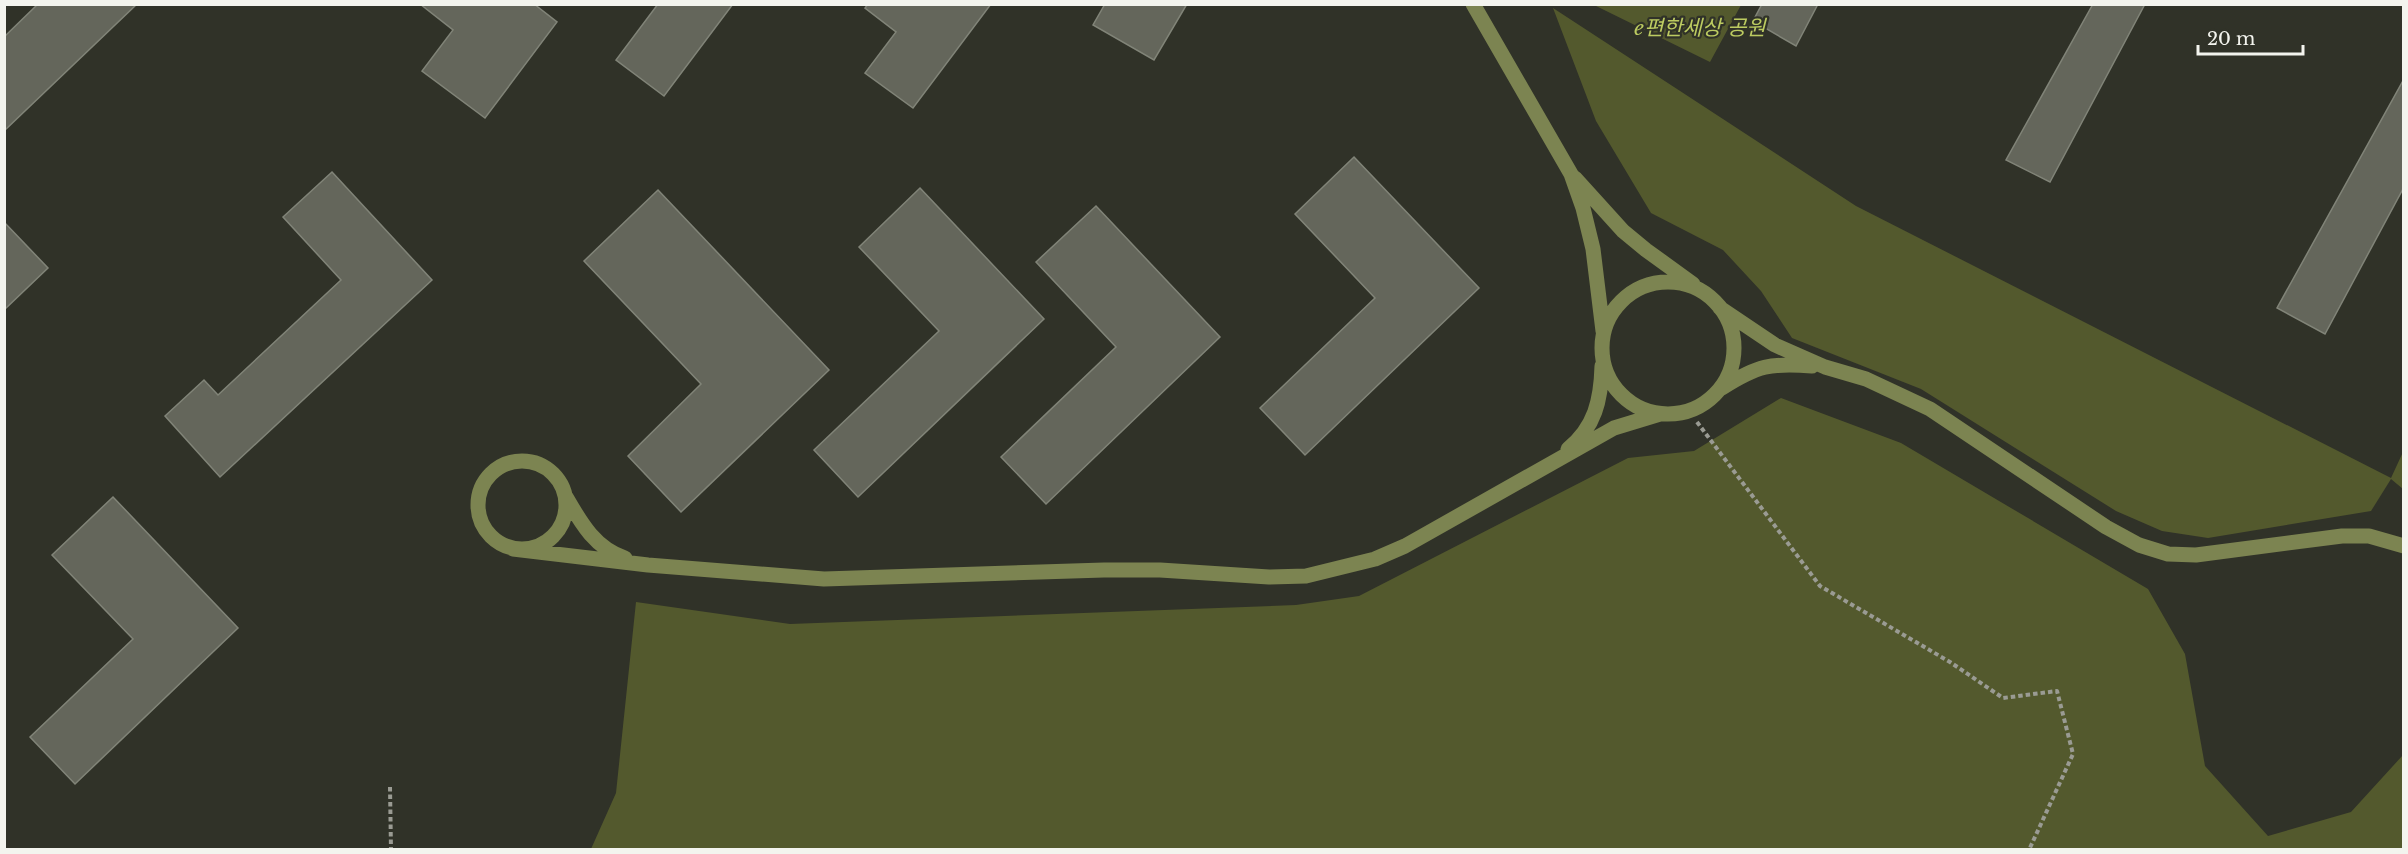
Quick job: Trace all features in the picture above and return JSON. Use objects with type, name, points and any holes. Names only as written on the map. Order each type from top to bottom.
[{"type":"street","points":[[1473,4],[1571,174],[1583,208],[1593,249],[1603,333],[1601,392],[1597,410],[1589,426],[1575,442],[1551,462]]},
{"type":"street","points":[[1571,174],[1623,231],[1705,293],[1720,308],[1775,345],[1825,367],[1866,380],[1930,409],[2106,527],[2139,545],[2168,554],[2196,555],[2342,536],[2369,536],[2393,541],[2403,546]]},
{"type":"street","points":[[1603,333],[1612,314],[1626,297],[1644,286],[1665,282],[1686,284],[1705,293]]},
{"type":"street","points":[[1720,308],[1731,327],[1734,348],[1730,370],[1720,390]]},
{"type":"street","points":[[1602,354],[1608,376],[1620,395],[1638,408],[1660,414]]},
{"type":"street","points":[[648,565],[610,553],[595,541],[579,521],[560,482],[549,470],[536,463],[522,460],[506,463],[493,471],[483,483],[478,497],[481,524],[489,536],[501,544],[513,549],[648,565],[824,579],[1104,570],[1160,570],[1269,577],[1306,576],[1375,559],[1405,546],[1614,428],[1660,414],[1682,413],[1703,405],[1720,390],[1762,366],[1779,364],[1825,367]]},
{"type":"street","points":[[513,549],[527,549],[541,545],[552,537],[561,526],[566,511],[565,496]]},
{"type":"path","points":[[1697,422],[1820,586],[1950,662],[2003,698],[2057,691],[2073,754],[2029,849]]},
{"type":"path","points":[[390,787],[391,849]]},
{"type":"green space","name":"e편한세상 공원","points":[[1594,5],[1741,5],[1710,62]]},
{"type":"green space","points":[[1553,8],[1856,206],[2391,478],[2403,452],[2403,489],[2391,479],[2371,511],[2208,538],[2162,531],[2116,511],[1921,389],[1792,338],[1761,291],[1723,250],[1651,213],[1596,121]]},
{"type":"green space","points":[[1781,398],[1901,443],[2148,589],[2185,654],[2205,766],[2268,836],[2351,812],[2403,755],[2403,849],[591,849],[616,793],[636,602],[790,624],[1296,605],[1359,596],[1628,458],[1694,451]]},
{"type":"building","points":[[38,4],[137,4],[4,131],[4,37]]},
{"type":"building","points":[[420,4],[534,4],[557,22],[485,118],[422,71],[453,30]]},
{"type":"building","points":[[658,4],[733,4],[664,96],[616,60]]},
{"type":"building","points":[[868,4],[991,4],[913,108],[865,73],[896,32],[865,8]]},
{"type":"building","points":[[1105,4],[1187,4],[1154,60],[1093,25]]},
{"type":"building","points":[[1762,4],[1818,4],[1796,46],[1753,21]]},
{"type":"building","points":[[2093,4],[2145,4],[2050,182],[2006,160]]},
{"type":"building","points":[[2404,79],[2404,187],[2325,334],[2277,308]]},
{"type":"building","points":[[1354,157],[1479,288],[1305,455],[1260,408],[1375,298],[1295,214]]},
{"type":"building","points":[[332,172],[432,280],[220,477],[165,416],[204,380],[218,395],[341,280],[283,217]]},
{"type":"building","points":[[920,188],[1044,319],[858,497],[814,450],[939,331],[859,247]]},
{"type":"building","points":[[658,190],[829,370],[681,512],[628,456],[701,384],[584,261]]},
{"type":"building","points":[[1096,206],[1220,337],[1046,504],[1001,457],[1116,347],[1036,262]]},
{"type":"building","points":[[4,222],[48,268],[4,310]]},
{"type":"building","points":[[113,497],[238,628],[75,784],[30,737],[133,639],[52,555]]}]
